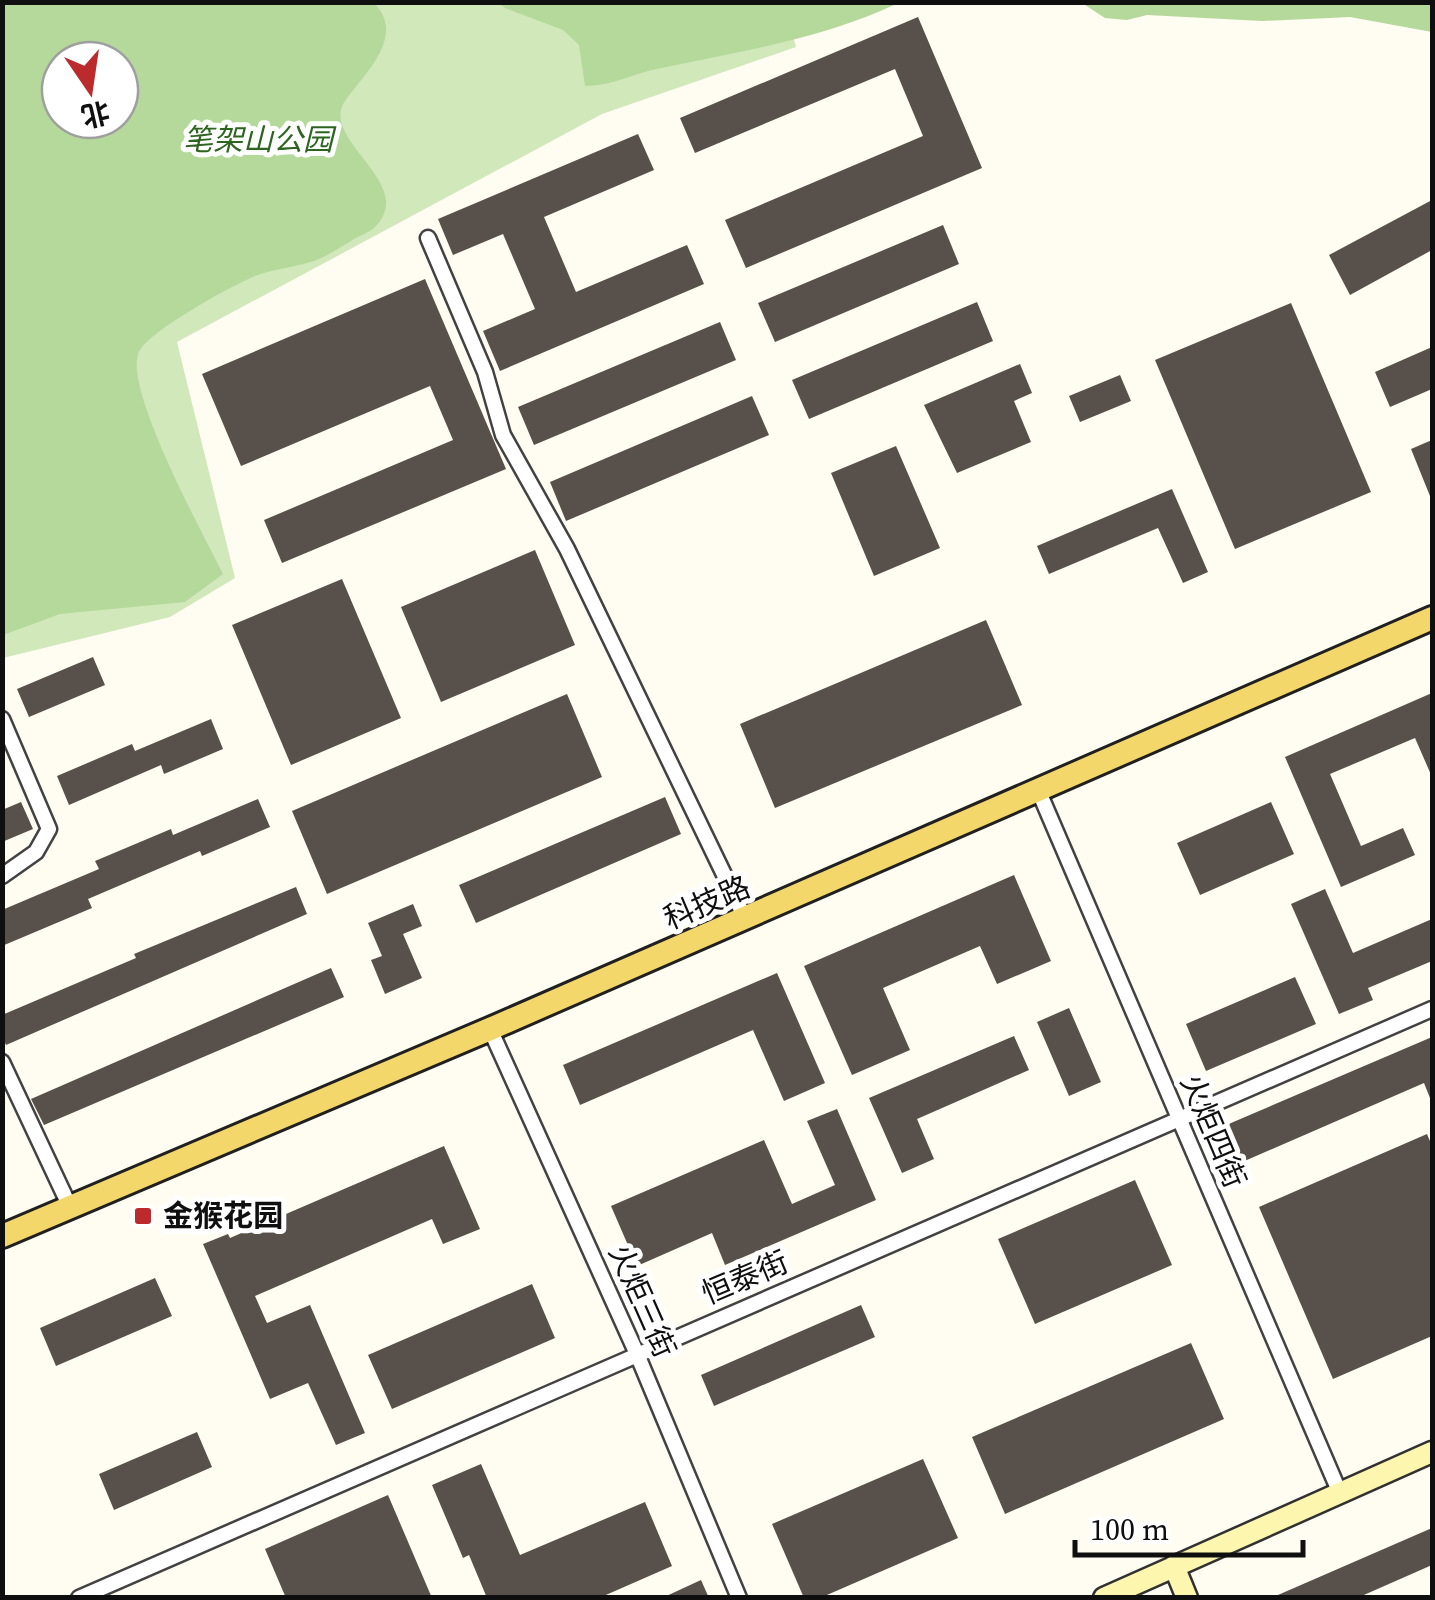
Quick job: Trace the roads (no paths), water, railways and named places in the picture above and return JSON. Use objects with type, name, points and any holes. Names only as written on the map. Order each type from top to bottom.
[{"type":"main road","name":"科技路","points":[[2,1236],[490,1030],[1432,618]]},
{"type":"main road","points":[[1104,1598],[1432,1452]]},
{"type":"main road","points":[[1174,1566],[1188,1598]]},
{"type":"street","points":[[428,238],[485,372],[503,435],[567,549],[746,918]]},
{"type":"street","points":[[2,720],[49,829],[36,852],[2,876]]},
{"type":"street","name":"火炬四街","points":[[1039,792],[1339,1491]]},
{"type":"street","name":"恒泰街","points":[[79,1598],[1432,1008]]},
{"type":"street","name":"火炬三街","points":[[490,1030],[636,1354],[738,1598]]},
{"type":"street","points":[[2,1062],[70,1207]]},
{"type":"place","name":"金猴花园","points":[[143,1216]]},
{"type":"park label","name":"笔架山公园","points":[[258,140]]}]
